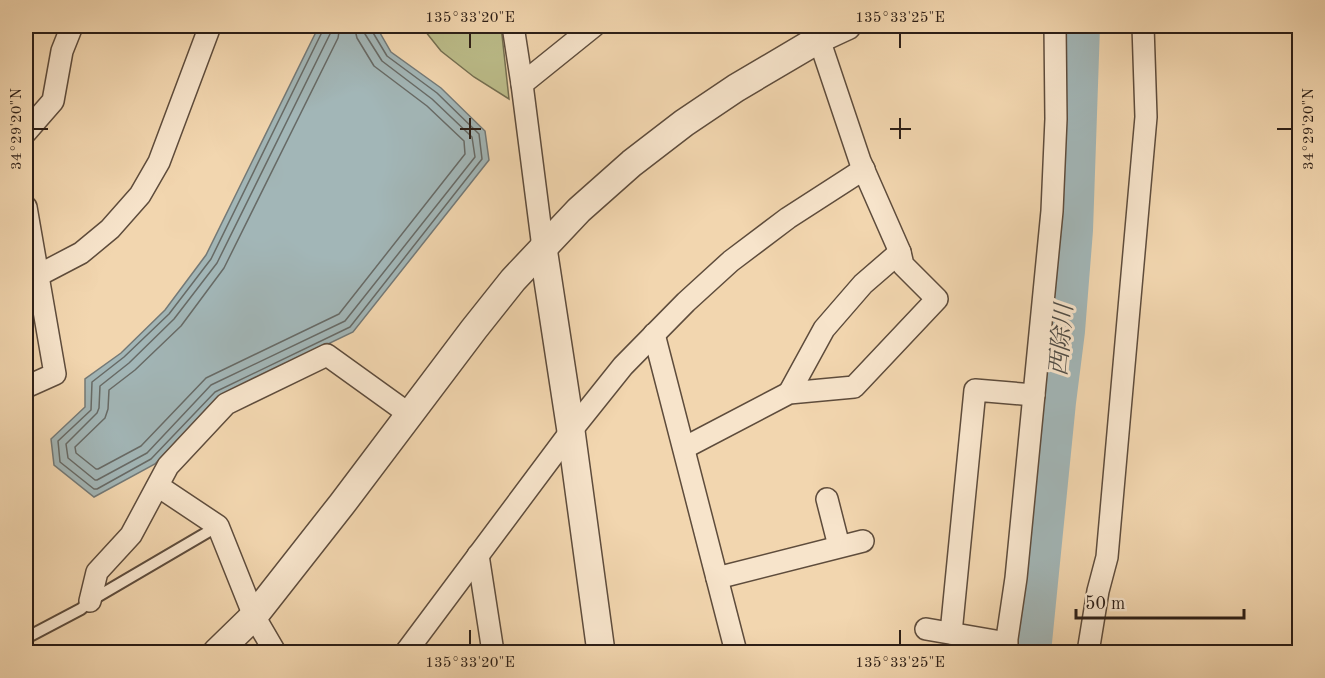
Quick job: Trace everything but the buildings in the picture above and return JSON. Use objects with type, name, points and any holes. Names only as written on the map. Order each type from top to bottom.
[{"type":"street","points":[[26,132],[53,101],[62,51],[72,26]]},
{"type":"street","points":[[31,276],[81,253],[110,229],[140,195],[159,162],[210,26]]},
{"type":"street","points":[[513,26],[601,652]]},
{"type":"street","points":[[522,84],[594,26]]},
{"type":"street","points":[[217,652],[254,616],[513,280],[579,210],[632,163],[684,123],[736,88],[819,39],[847,26]]},
{"type":"street","points":[[926,629],[951,633],[1006,648],[1017,578],[1052,211],[1056,119],[1055,26]]},
{"type":"street","points":[[1088,652],[1098,591],[1107,557],[1146,117],[1143,26]]},
{"type":"street","points":[[684,448],[789,393],[854,387],[937,299],[903,265],[900,252],[864,169],[819,39]]},
{"type":"street","points":[[406,652],[571,431],[623,366],[686,302],[731,261],[788,218],[864,169]]},
{"type":"street","points":[[26,207],[31,276],[49,331],[56,374],[26,387]]},
{"type":"street","points":[[789,393],[824,329],[862,284],[900,252]]},
{"type":"street","points":[[654,334],[736,652]]},
{"type":"street","points":[[90,601],[97,572],[131,535],[168,465],[226,404],[327,355],[409,414]]},
{"type":"street","points":[[951,633],[975,390],[1034,395]]},
{"type":"street","points":[[158,486],[218,526],[254,616],[275,652]]},
{"type":"street","points":[[827,499],[839,546]]},
{"type":"street","points":[[717,578],[862,541]]},
{"type":"street","points":[[478,555],[493,652]]},
{"type":"lane","points":[[26,638],[81,609],[90,601],[218,526]]},
{"type":"green space","points":[[421,26],[501,26],[509,99],[474,77],[441,51]]},
{"type":"water","points":[[319,26],[376,26],[391,52],[441,88],[485,131],[489,160],[353,332],[218,397],[155,464],[94,497],[54,465],[51,439],[85,407],[85,379],[121,353],[165,310],[206,255]]},
{"type":"waterway","name":"西除川","points":[[1031,652],[1065,331],[1073,230],[1080,26]]}]
